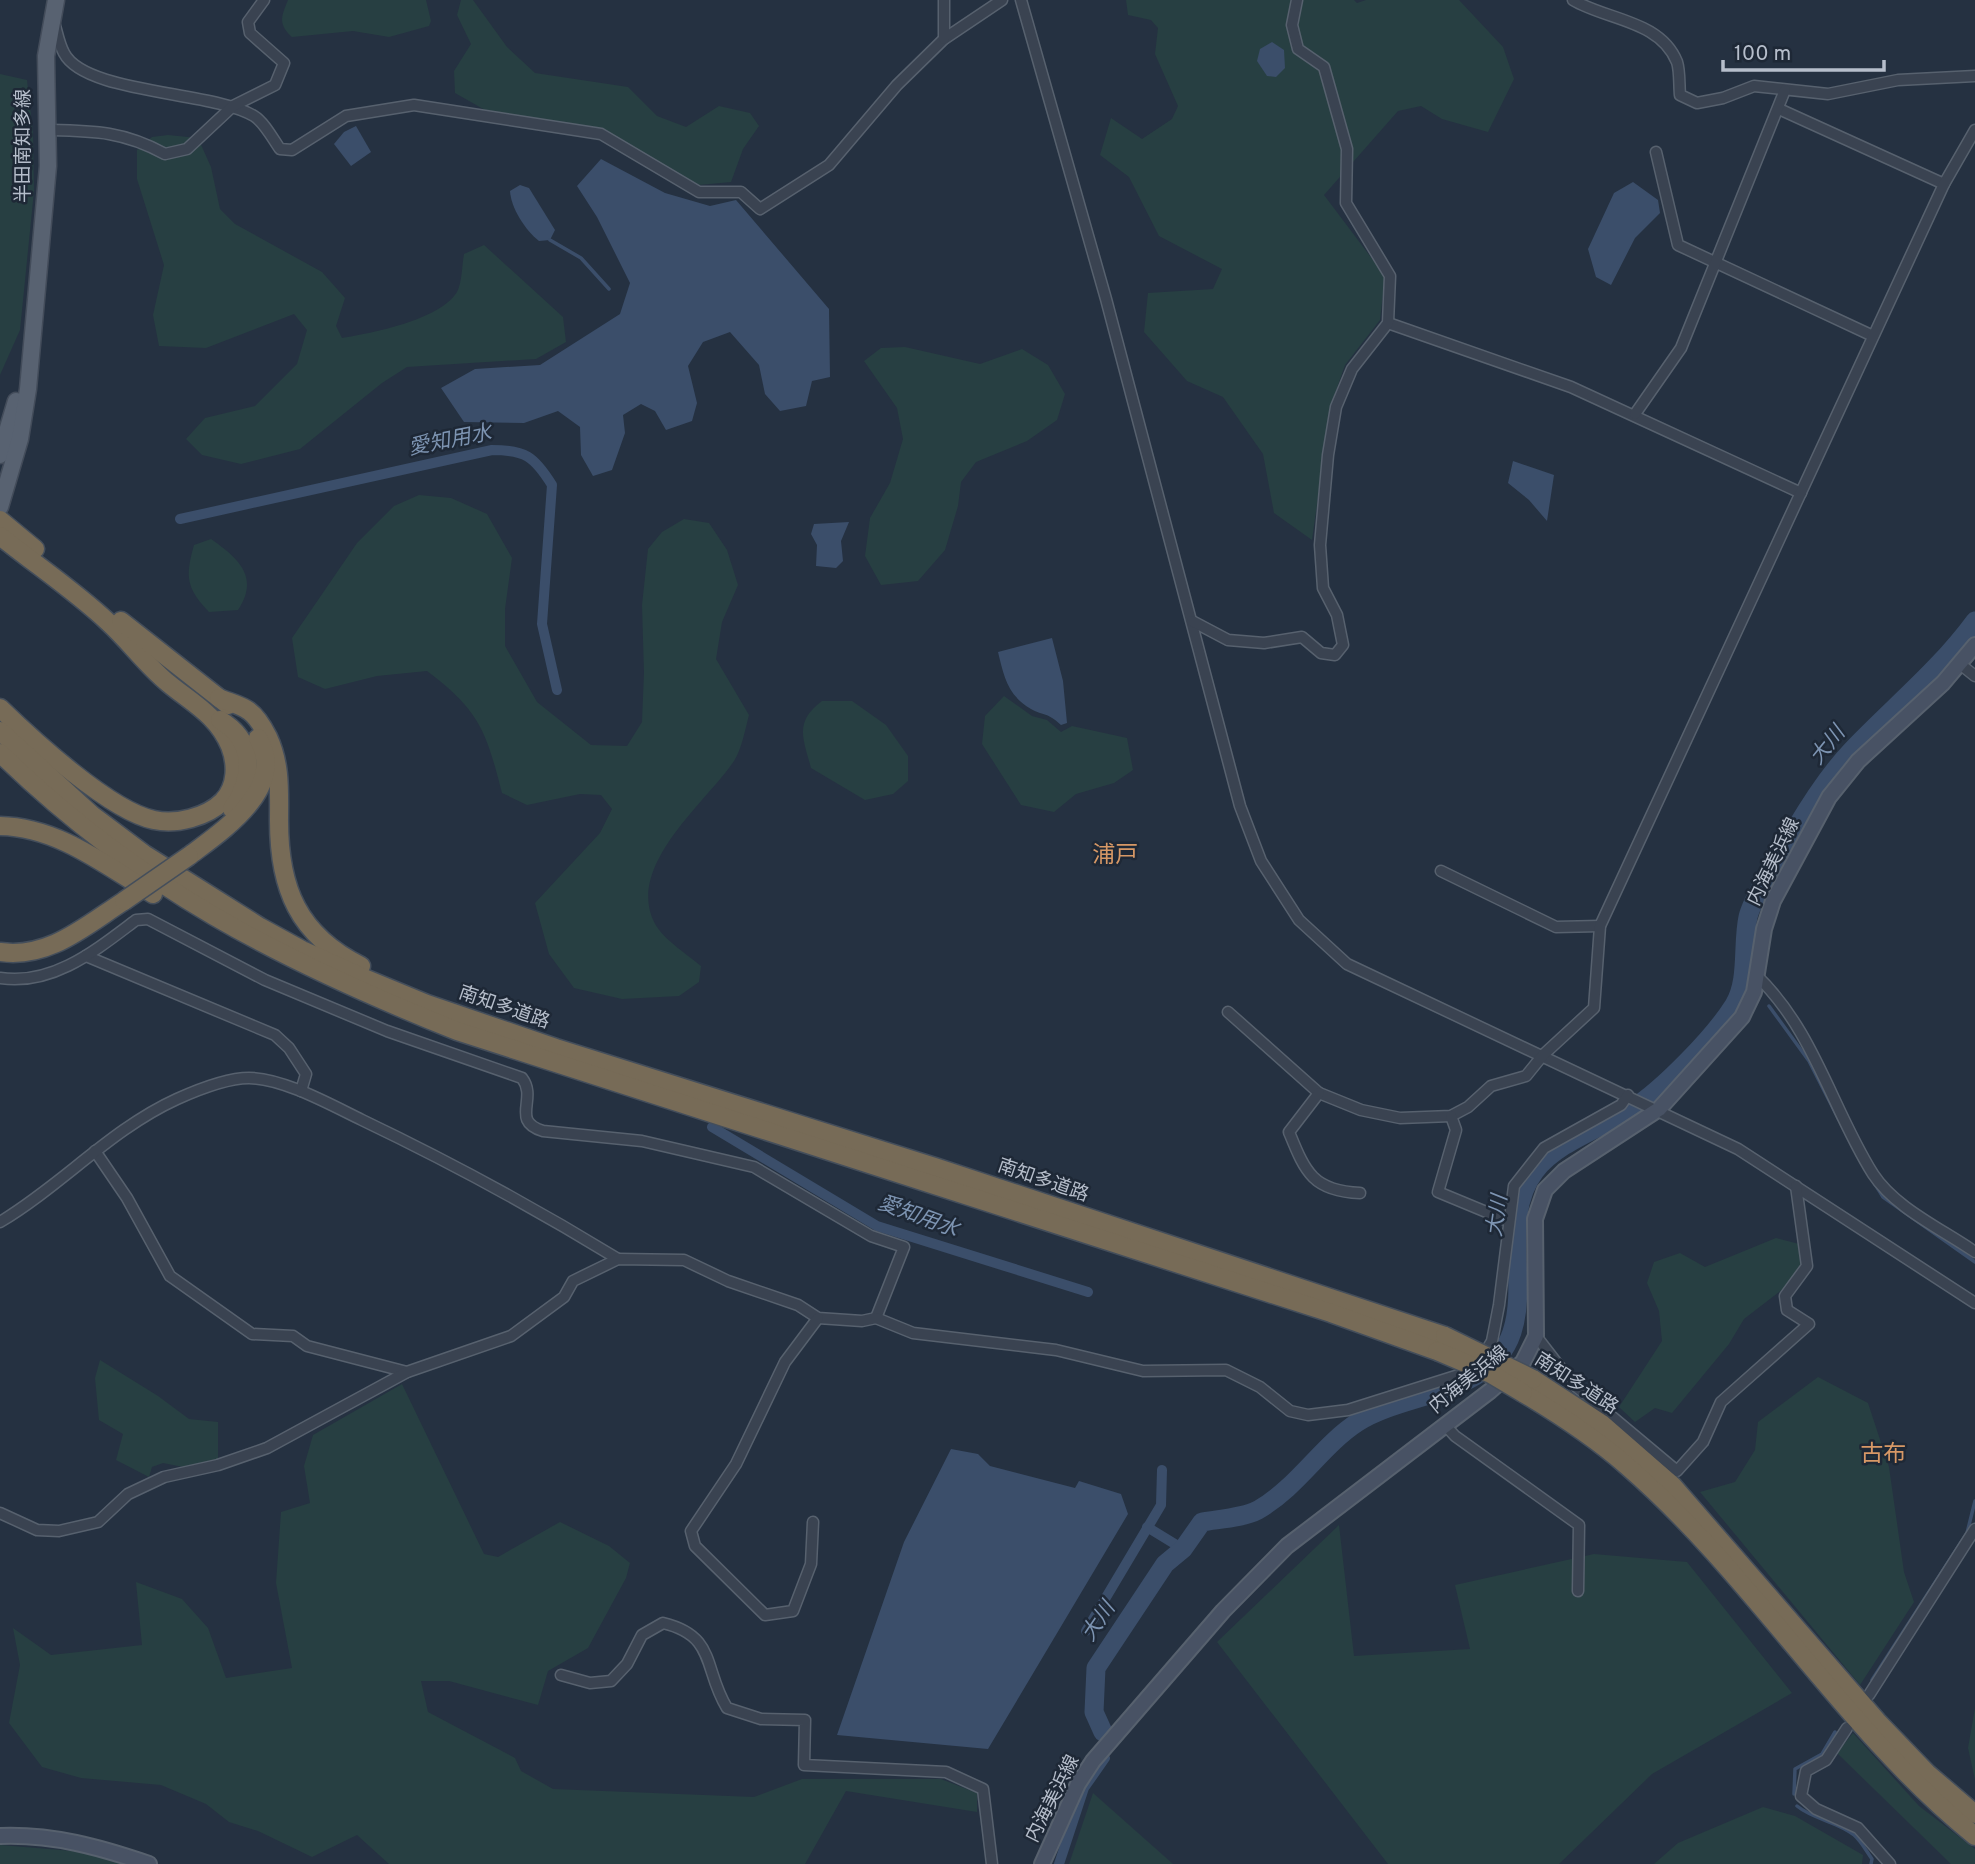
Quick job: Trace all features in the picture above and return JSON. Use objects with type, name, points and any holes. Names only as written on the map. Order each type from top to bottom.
[{"type":"highway","points":[[0,520],[179,670],[238,735],[245,749],[249,776],[244,791],[222,823],[187,853],[55,946],[36,952],[0,951]]},
{"type":"highway","points":[[0,536],[108,622],[168,683],[213,705],[249,711],[265,731],[273,748],[281,785],[280,861],[293,904],[307,925],[330,947],[358,965],[546,1037],[556,1048]]},
{"type":"highway","points":[[0,708],[27,734],[111,800],[155,820],[182,820],[208,812],[232,790],[235,777],[230,746],[213,705]]},
{"type":"highway","name":"南知多道路","points":[[0,731],[92,815],[144,855],[260,927],[302,950],[377,983],[556,1048],[935,1167],[1441,1344],[1602,1424],[1672,1485],[1869,1712],[1927,1773],[1975,1814]]},
{"type":"highway","name":"南知多道路","points":[[0,753],[83,827],[154,880],[262,946],[356,991],[457,1031],[1331,1313],[1441,1344]]},
{"type":"highway","points":[[0,826],[33,828],[61,839],[195,918],[249,946],[262,946]]},
{"type":"highway","points":[[0,941],[33,943],[46,939],[121,898]]},
{"type":"highway","name":"南知多道路","points":[[1528,1386],[1660,1496],[1906,1775],[1975,1836]]},
{"type":"main road","name":"半田南知多線","points":[[0,507],[20,439],[32,334],[48,166],[46,56],[54,8]]},
{"type":"main road","name":"半田南知多線","points":[[0,455],[13,414],[22,360],[32,334]]},
{"type":"main road","name":"内海美浜線","points":[[1042,1864],[1078,1784],[1093,1761],[1223,1611],[1300,1534],[1524,1362],[1536,1336],[1535,1219],[1545,1190],[1564,1171],[1654,1107],[1742,1017],[1751,1002],[1764,929],[1773,901],[1829,797],[1857,761],[1960,664],[1975,645]]},
{"type":"main road","points":[[0,1836],[30,1835],[64,1839],[104,1848],[149,1864]]},
{"type":"street","points":[[47,130],[108,131],[138,139],[165,154],[187,149],[233,106],[275,85],[284,63],[250,33],[248,22],[264,0]]},
{"type":"street","points":[[944,0],[944,39]]},
{"type":"street","points":[[54,8],[64,55],[89,74],[124,85],[233,106],[257,117],[281,149],[292,150],[346,116],[414,105],[601,134],[699,192],[741,192],[760,209],[829,165],[897,85],[944,39],[1003,0]]},
{"type":"street","points":[[1021,0],[1248,828],[1261,861],[1299,920],[1347,964],[1631,1096],[1738,1149],[1975,1303]]},
{"type":"street","points":[[1192,621],[1228,640],[1264,643],[1302,637],[1321,653],[1335,655],[1343,645],[1337,615],[1323,588],[1320,545],[1328,455],[1336,407],[1352,369],[1388,323],[1390,276],[1346,203],[1347,149],[1324,67],[1298,49],[1292,25],[1297,0]]},
{"type":"street","points":[[1573,0],[1606,16],[1637,22],[1647,30],[1665,46],[1677,63],[1680,95],[1697,103],[1723,98],[1754,86],[1828,94],[1898,80],[1975,76]]},
{"type":"street","points":[[1634,414],[1681,348],[1785,90]]},
{"type":"street","points":[[1779,109],[1944,184]]},
{"type":"street","points":[[1228,1012],[1319,1093],[1361,1110],[1400,1118],[1451,1116],[1468,1107],[1491,1086],[1526,1076],[1543,1055],[1594,1008],[1600,926],[1944,184],[1975,130]]},
{"type":"street","points":[[1656,152],[1678,245],[1873,336]]},
{"type":"street","points":[[1388,323],[1533,373],[1634,414],[1801,493]]},
{"type":"street","points":[[1960,664],[1975,676]]},
{"type":"street","points":[[1441,872],[1556,927],[1600,926]]},
{"type":"street","points":[[0,978],[51,973],[86,956],[136,920],[149,919],[265,980],[387,1031],[522,1078],[528,1089],[526,1119],[531,1127],[543,1131],[642,1141],[754,1167],[859,1230],[904,1247],[876,1318]]},
{"type":"street","points":[[86,956],[275,1035],[289,1048],[306,1074],[301,1091]]},
{"type":"street","points":[[1756,975],[1767,985],[1812,1051],[1874,1175],[1894,1197],[1975,1252]]},
{"type":"street","points":[[0,1222],[32,1203],[120,1131],[177,1099],[226,1082],[249,1078],[301,1091],[520,1199],[618,1259]]},
{"type":"street","points":[[1319,1093],[1289,1132],[1305,1173],[1340,1192],[1360,1193]]},
{"type":"street","points":[[0,1513],[37,1530],[59,1531],[97,1522],[128,1494],[164,1477],[218,1465],[267,1448],[407,1372],[511,1336],[564,1297],[573,1281],[618,1259],[684,1260],[728,1282],[799,1305],[818,1318],[862,1321],[876,1318],[913,1333],[1056,1350],[1143,1371],[1226,1370],[1260,1387],[1290,1411],[1308,1415],[1348,1410],[1462,1374],[1480,1361],[1492,1340],[1499,1305],[1507,1259],[1508,1221],[1514,1186],[1544,1148],[1621,1105],[1631,1096]]},
{"type":"street","points":[[1451,1116],[1456,1130],[1438,1192],[1508,1221]]},
{"type":"street","points":[[95,1151],[127,1198],[170,1276],[252,1334],[292,1336],[307,1346],[407,1372]]},
{"type":"street","points":[[1536,1336],[1573,1384],[1677,1471],[1703,1442],[1720,1402],[1809,1324],[1787,1310],[1785,1296],[1807,1266],[1796,1186]]},
{"type":"street","points":[[813,1521],[811,1564],[793,1611],[765,1615],[695,1545],[691,1531],[736,1464],[785,1362],[818,1318]]},
{"type":"street","points":[[1445,1425],[1455,1436],[1579,1525],[1578,1591]]},
{"type":"street","points":[[1869,1695],[1975,1529]]},
{"type":"street","points":[[561,1675],[590,1684],[611,1681],[627,1664],[642,1635],[663,1623],[683,1628],[705,1647],[715,1689],[727,1708],[761,1719],[804,1720],[804,1765],[946,1772],[984,1789],[992,1864]]},
{"type":"street","points":[[1847,1728],[1826,1760],[1806,1771],[1801,1796],[1816,1809],[1858,1828],[1890,1864]]},
{"type":"green space","points":[[288,0],[426,0],[431,21],[429,26],[389,37],[353,31],[292,37],[284,28],[282,20]]},
{"type":"green space","points":[[461,0],[473,0],[507,47],[535,73],[628,87],[657,116],[686,127],[719,106],[750,113],[759,126],[743,149],[731,182],[699,185],[604,131],[485,110],[455,93],[454,71],[471,44],[457,15]]},
{"type":"green space","points":[[1126,0],[1354,0],[1357,3],[1366,0],[1459,0],[1503,47],[1514,79],[1488,132],[1442,119],[1421,106],[1398,111],[1324,195],[1385,276],[1380,320],[1345,365],[1331,405],[1312,540],[1274,513],[1263,454],[1223,397],[1187,381],[1144,332],[1148,293],[1213,289],[1222,269],[1159,236],[1129,177],[1100,155],[1111,118],[1142,139],[1172,119],[1178,106],[1155,54],[1158,28],[1151,20],[1128,15]]},
{"type":"green space","points":[[0,74],[27,80],[33,133],[34,191],[20,330],[0,375]]},
{"type":"green space","points":[[168,135],[198,138],[211,167],[220,209],[235,224],[322,272],[345,298],[336,326],[342,338],[404,324],[436,310],[457,292],[464,254],[484,245],[563,317],[566,342],[536,359],[407,367],[382,383],[300,449],[241,464],[202,455],[186,439],[205,418],[255,406],[297,364],[307,330],[294,314],[206,348],[159,346],[153,315],[164,265],[137,179],[137,150],[152,137]]},
{"type":"green space","points":[[905,347],[980,364],[1022,349],[1048,365],[1065,394],[1057,420],[1027,441],[976,462],[961,482],[958,506],[945,550],[918,581],[881,585],[865,556],[870,518],[890,483],[903,439],[897,408],[864,361],[881,348]]},
{"type":"green space","points":[[419,495],[451,498],[487,514],[512,558],[505,609],[505,646],[537,702],[591,745],[627,746],[642,722],[642,605],[648,549],[662,532],[684,519],[709,523],[727,550],[738,585],[722,622],[716,659],[749,715],[734,761],[672,838],[658,860],[650,882],[649,905],[657,927],[671,943],[701,966],[699,982],[679,996],[622,999],[574,988],[549,954],[535,903],[600,833],[612,809],[601,795],[580,794],[527,805],[502,793],[491,753],[478,724],[459,698],[427,671],[377,676],[325,689],[298,677],[292,638],[357,543],[394,506]]},
{"type":"green space","points":[[211,539],[230,553],[243,569],[247,588],[238,610],[209,612],[192,589],[189,566],[194,545]]},
{"type":"green space","points":[[1004,696],[1032,716],[1047,720],[1061,732],[1072,726],[1127,738],[1133,770],[1114,783],[1076,794],[1054,812],[1021,805],[982,744],[985,716]]},
{"type":"green space","points":[[822,701],[852,701],[886,725],[908,756],[908,781],[893,794],[865,800],[811,768],[804,739],[804,724],[807,716]]},
{"type":"green space","points":[[1776,1238],[1799,1244],[1801,1265],[1783,1289],[1744,1319],[1729,1344],[1672,1413],[1655,1408],[1635,1422],[1619,1407],[1662,1341],[1659,1311],[1647,1283],[1654,1262],[1680,1253],[1705,1267]]},
{"type":"green space","points":[[100,1360],[189,1419],[218,1422],[218,1461],[183,1467],[163,1463],[152,1467],[149,1477],[116,1460],[123,1434],[99,1420],[95,1378]]},
{"type":"green space","points":[[1818,1377],[1868,1403],[1889,1467],[1904,1572],[1914,1602],[1860,1685],[1700,1492],[1735,1482],[1755,1450],[1758,1422]]},
{"type":"green space","points":[[402,1384],[484,1554],[498,1557],[560,1522],[609,1546],[630,1563],[626,1578],[588,1648],[548,1671],[538,1705],[449,1681],[421,1681],[428,1712],[515,1758],[521,1771],[553,1789],[754,1797],[802,1779],[941,1779],[977,1793],[977,1812],[846,1791],[805,1864],[389,1864],[357,1835],[312,1857],[258,1831],[229,1822],[206,1804],[161,1785],[81,1778],[42,1767],[9,1723],[20,1665],[13,1628],[51,1655],[142,1645],[136,1582],[182,1599],[208,1628],[226,1678],[292,1668],[276,1583],[281,1512],[310,1503],[304,1466],[313,1435]]},
{"type":"green space","points":[[1339,1525],[1354,1656],[1470,1649],[1455,1585],[1594,1554],[1687,1562],[1792,1693],[1652,1774],[1559,1864],[1388,1864],[1217,1642]]},
{"type":"green space","points":[[1975,1708],[1975,1780],[1968,1748]]},
{"type":"green space","points":[[1853,1733],[1919,1806],[1975,1849],[1975,1864],[1951,1864],[1837,1753]]},
{"type":"green space","points":[[1093,1793],[1173,1864],[1069,1864]]},
{"type":"green space","points":[[1763,1807],[1795,1816],[1863,1855],[1862,1864],[1654,1864],[1678,1843]]},
{"type":"green space","points":[[0,1845],[85,1852],[125,1864],[0,1864]]},
{"type":"water","points":[[1272,42],[1284,50],[1285,68],[1276,77],[1267,76],[1257,61],[1260,49]]},
{"type":"water","points":[[356,126],[371,152],[351,166],[334,144],[344,132]]},
{"type":"water","points":[[601,159],[665,193],[710,206],[736,200],[829,309],[830,377],[812,381],[806,406],[780,411],[765,394],[759,365],[730,332],[703,342],[688,366],[697,403],[692,421],[666,430],[655,411],[641,404],[623,415],[625,433],[612,470],[593,476],[581,455],[580,427],[558,411],[524,423],[464,422],[441,388],[475,369],[540,365],[620,314],[630,283],[597,217],[577,186]]},
{"type":"water","points":[[1633,182],[1658,200],[1660,213],[1635,238],[1611,285],[1596,277],[1588,249],[1614,193]]},
{"type":"water","points":[[520,185],[529,188],[555,230],[550,240],[539,241],[520,218],[510,191]]},
{"type":"water","points":[[1513,461],[1554,475],[1547,521],[1529,500],[1508,483]]},
{"type":"water","points":[[849,522],[841,541],[843,561],[836,568],[816,566],[817,545],[811,534],[814,524]]},
{"type":"water","points":[[1052,638],[1063,681],[1067,723],[1061,725],[1017,698],[1005,677],[998,652]]},
{"type":"water","points":[[951,1449],[978,1454],[990,1466],[1075,1488],[1079,1481],[1121,1494],[1128,1514],[988,1749],[837,1735],[904,1542]]},
{"type":"waterway","points":[[550,240],[581,258],[609,289]]},
{"type":"waterway","name":"愛知用水","points":[[180,519],[492,450],[521,453],[540,467],[552,485],[542,624],[557,690]]},
{"type":"waterway","name":"大川","points":[[1103,1732],[1094,1712],[1096,1668],[1165,1564],[1183,1549],[1202,1522],[1238,1517],[1258,1510],[1285,1490],[1333,1442],[1358,1422],[1378,1412],[1467,1380],[1486,1369],[1501,1353],[1512,1332],[1516,1312],[1519,1208],[1535,1171],[1567,1144],[1644,1100],[1673,1076],[1714,1032],[1734,1005],[1742,985],[1746,928],[1751,908],[1769,872],[1808,808],[1844,759],[1931,672],[1975,621]]},
{"type":"waterway","points":[[1769,1006],[1809,1061],[1839,1120]]},
{"type":"waterway","name":"愛知用水","points":[[712,1127],[877,1226],[1088,1292]]},
{"type":"waterway","points":[[1857,1155],[1883,1197],[1975,1262]]},
{"type":"waterway","name":"愛知用水","points":[[1086,1631],[1161,1505],[1162,1470]]},
{"type":"waterway","points":[[1872,1680],[1967,1533],[1975,1501]]},
{"type":"waterway","name":"愛知用水","points":[[1147,1527],[1183,1549]]},
{"type":"waterway","points":[[1794,1794],[1795,1769],[1822,1754],[1835,1732]]},
{"type":"waterway","name":"愛知用水","points":[[1059,1864],[1084,1788],[1105,1758]]},
{"type":"waterway","points":[[1797,1806],[1854,1835],[1872,1859],[1871,1864]]},
{"type":"district","name":"浦戸","points":[[1115,856]]},
{"type":"district","name":"古布","points":[[1883,1455]]}]
